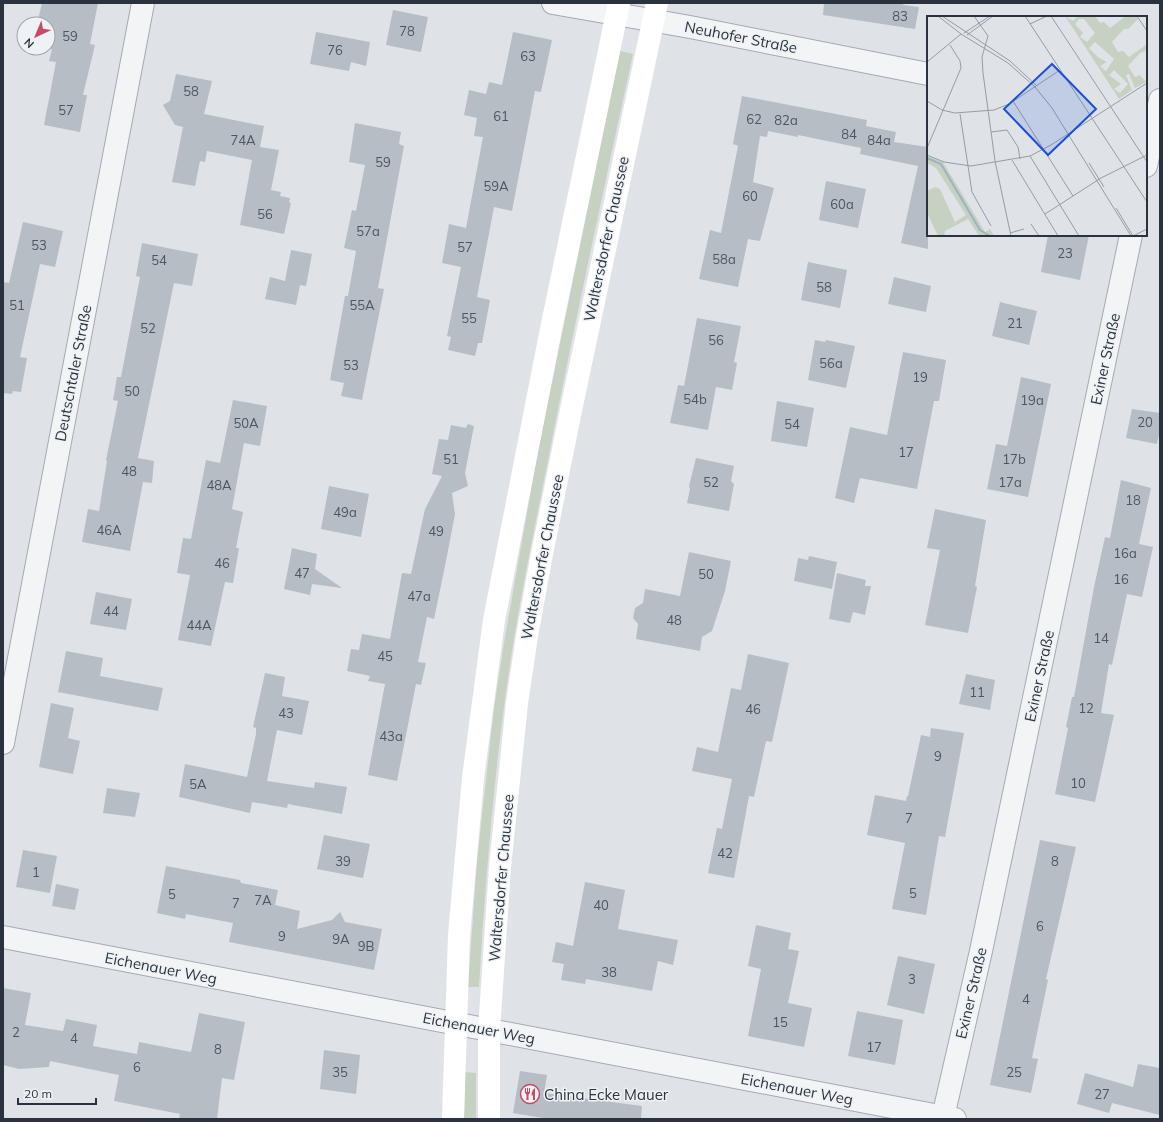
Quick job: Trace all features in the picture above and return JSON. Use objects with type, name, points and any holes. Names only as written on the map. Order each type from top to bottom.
[{"type":"main road","points":[[453,1119],[455,1024],[460,935],[473,778],[494,620],[550,329],[618,8]]},
{"type":"main road","name":"Waltersdorfer Chaussee","points":[[490,1119],[489,1030],[500,867],[517,703],[540,559],[655,12]]},
{"type":"street","name":"Deutschtaler Straße","points":[[3,744],[143,3]]},
{"type":"street","name":"Neuhofer Straße","points":[[553,3],[655,12],[927,74]]},
{"type":"street","points":[[1147,161],[1160,100]]},
{"type":"street","name":"Exiner Straße","points":[[949,1118],[981,951],[1131,236]]},
{"type":"street","name":"Eichenauer Weg","points":[[3,937],[949,1118]]},
{"type":"green space","points":[[620,51],[633,54],[569,355],[516,626],[502,722],[494,798],[479,987],[468,987],[477,861],[494,708],[505,637],[538,451]]},
{"type":"green space","points":[[465,1072],[476,1073],[476,1119],[464,1119]]},
{"type":"building","points":[[42,3],[98,3],[90,44],[95,45],[83,95],[87,95],[80,132],[44,125],[56,62],[49,61],[50,56],[56,56],[56,16],[39,16]]},
{"type":"building","points":[[824,3],[904,3],[903,5],[919,7],[915,29],[823,15]]},
{"type":"building","points":[[393,10],[428,17],[421,52],[386,45]]},
{"type":"building","points":[[316,32],[370,42],[366,66],[351,62],[349,71],[310,64]]},
{"type":"building","points":[[513,32],[552,40],[541,92],[535,91],[512,211],[494,207],[477,297],[490,300],[482,343],[478,343],[475,356],[448,350],[451,337],[447,336],[461,267],[442,263],[449,224],[466,228],[483,137],[474,136],[477,118],[464,115],[469,90],[486,94],[489,82],[502,85]]},
{"type":"building","points":[[176,74],[212,81],[204,114],[264,126],[260,147],[279,150],[271,190],[281,192],[280,196],[290,198],[289,202],[291,203],[284,234],[240,225],[252,160],[207,151],[205,162],[200,161],[195,186],[172,182],[183,127],[175,125],[163,105],[170,101]]},
{"type":"building","points":[[742,96],[867,120],[866,126],[896,132],[894,142],[927,147],[928,249],[901,243],[918,166],[860,154],[861,148],[798,135],[798,137],[768,131],[767,137],[760,136],[753,182],[774,188],[760,241],[748,239],[738,287],[699,279],[710,230],[721,233],[738,146],[733,144]]},
{"type":"building","points":[[355,123],[401,132],[399,144],[404,146],[378,288],[384,289],[362,400],[341,396],[344,383],[330,380],[345,296],[348,296],[356,251],[344,248],[352,210],[356,211],[365,165],[349,162]]},
{"type":"building","points":[[826,181],[866,189],[858,228],[819,220]]},
{"type":"building","points":[[23,222],[63,231],[55,267],[40,264],[20,357],[27,358],[21,392],[13,391],[12,394],[3,393],[3,282],[9,283]]},
{"type":"building","points":[[1048,236],[1089,236],[1080,280],[1041,272]]},
{"type":"building","points":[[142,243],[198,254],[192,286],[174,283],[138,458],[154,461],[152,483],[143,482],[130,551],[82,542],[88,509],[99,511],[106,460],[118,401],[113,400],[117,377],[121,377],[140,277],[136,276]]},
{"type":"building","points":[[291,250],[312,254],[306,286],[300,285],[296,305],[265,299],[270,277],[285,281]]},
{"type":"building","points":[[808,262],[847,270],[840,308],[801,300]]},
{"type":"building","points":[[894,277],[931,286],[926,312],[888,304]]},
{"type":"building","points":[[1000,302],[1037,311],[1029,345],[992,336]]},
{"type":"building","points":[[697,318],[741,326],[734,362],[737,363],[732,390],[716,387],[708,430],[670,423],[678,385],[684,386]]},
{"type":"building","points":[[815,340],[825,342],[826,340],[855,346],[846,388],[808,380]]},
{"type":"building","points":[[903,352],[946,360],[939,401],[934,401],[917,489],[860,478],[854,503],[835,498],[850,427],[887,435]]},
{"type":"building","points":[[1021,377],[1051,384],[1028,497],[987,489],[996,444],[1007,446]]},
{"type":"building","points":[[233,400],[267,406],[260,446],[244,443],[232,509],[243,512],[236,548],[239,548],[233,583],[225,582],[211,646],[178,640],[190,575],[177,573],[183,538],[191,539],[206,460],[220,463]]},
{"type":"building","points":[[777,401],[814,408],[807,447],[771,441]]},
{"type":"building","points":[[1132,409],[1160,413],[1160,430],[1157,444],[1126,438]]},
{"type":"building","points":[[468,424],[474,426],[465,473],[468,486],[452,493],[455,514],[434,619],[427,617],[418,662],[426,663],[421,685],[416,684],[397,781],[368,775],[385,684],[368,681],[370,676],[347,671],[351,649],[359,650],[362,634],[390,639],[402,573],[411,574],[425,509],[442,476],[432,474],[439,439],[448,440],[451,425],[466,428]]},
{"type":"building","points":[[696,458],[734,466],[731,481],[734,484],[729,511],[687,503],[690,489],[689,486]]},
{"type":"building","points":[[1121,480],[1151,488],[1139,544],[1153,547],[1142,597],[1127,594],[1112,665],[1109,664],[1101,713],[1114,715],[1095,802],[1055,794],[1068,728],[1066,727],[1072,697],[1074,697],[1094,587],[1105,537],[1110,538]]},
{"type":"building","points":[[329,486],[369,494],[361,537],[321,529]]},
{"type":"building","points":[[935,509],[986,520],[975,586],[977,587],[968,633],[925,625],[940,550],[927,548]]},
{"type":"building","points":[[292,548],[317,554],[315,569],[342,588],[312,584],[310,595],[284,589]]},
{"type":"building","points":[[689,552],[731,561],[725,591],[712,631],[702,637],[700,651],[636,639],[638,624],[633,618],[635,608],[643,603],[645,589],[680,596]]},
{"type":"building","points":[[809,556],[837,562],[832,589],[794,581],[798,558],[808,560]]},
{"type":"building","points":[[837,573],[866,580],[865,586],[871,586],[865,615],[853,612],[850,623],[829,619]]},
{"type":"building","points":[[96,592],[132,599],[126,630],[90,624]]},
{"type":"building","points":[[66,651],[103,658],[100,676],[163,688],[158,711],[58,692]]},
{"type":"building","points":[[748,654],[789,663],[772,742],[766,741],[754,797],[749,796],[734,878],[708,873],[717,828],[722,829],[732,779],[692,771],[697,747],[718,752],[731,688],[741,690]]},
{"type":"building","points":[[265,673],[285,677],[282,696],[309,701],[302,735],[277,730],[267,781],[314,788],[315,782],[347,787],[342,814],[288,804],[287,808],[252,802],[250,813],[179,797],[185,764],[247,777],[256,734],[256,728],[253,727]]},
{"type":"building","points":[[966,674],[995,680],[990,710],[959,704]]},
{"type":"building","points":[[51,703],[74,708],[68,738],[80,741],[73,774],[39,767]]},
{"type":"building","points":[[931,728],[964,733],[945,837],[939,836],[926,915],[892,909],[905,843],[867,835],[875,795],[906,801],[921,735],[930,737]]},
{"type":"building","points":[[107,788],[140,793],[135,817],[103,813]]},
{"type":"building","points":[[324,835],[370,844],[363,878],[317,869]]},
{"type":"building","points":[[1040,840],[1076,847],[1046,979],[1048,980],[1032,1058],[1038,1059],[1031,1093],[990,1085]]},
{"type":"building","points":[[23,850],[57,856],[50,893],[16,887]]},
{"type":"building","points":[[166,866],[240,880],[241,883],[278,890],[275,905],[300,911],[297,929],[332,920],[340,912],[345,922],[382,929],[374,970],[229,942],[233,923],[186,914],[185,919],[157,913]]},
{"type":"building","points":[[585,882],[625,890],[618,929],[678,940],[673,965],[658,961],[652,991],[586,979],[585,984],[561,980],[564,964],[552,962],[556,942],[573,946]]},
{"type":"building","points":[[56,884],[79,889],[75,910],[52,906]]},
{"type":"building","points":[[756,925],[791,933],[788,949],[799,951],[788,1003],[812,1008],[804,1047],[748,1036],[761,969],[748,966]]},
{"type":"building","points":[[898,956],[935,964],[924,1014],[887,1005]]},
{"type":"building","points":[[3,988],[31,993],[25,1025],[63,1031],[66,1019],[97,1025],[93,1046],[137,1054],[139,1042],[191,1052],[199,1013],[245,1022],[234,1080],[222,1078],[217,1119],[179,1119],[180,1114],[114,1101],[119,1075],[50,1061],[49,1067],[19,1069],[3,1065]]},
{"type":"building","points":[[857,1011],[903,1020],[895,1065],[848,1056]]},
{"type":"building","points":[[324,1050],[360,1055],[356,1094],[320,1089]]},
{"type":"building","points":[[1138,1064],[1160,1068],[1160,1115],[1112,1103],[1109,1113],[1077,1104],[1085,1073],[1133,1087]]},
{"type":"building","points":[[520,1071],[547,1075],[544,1093],[642,1106],[641,1119],[549,1119],[513,1113]]},
{"type":"place","name":"China Ecke Mauer","points":[[530,1094]]}]
